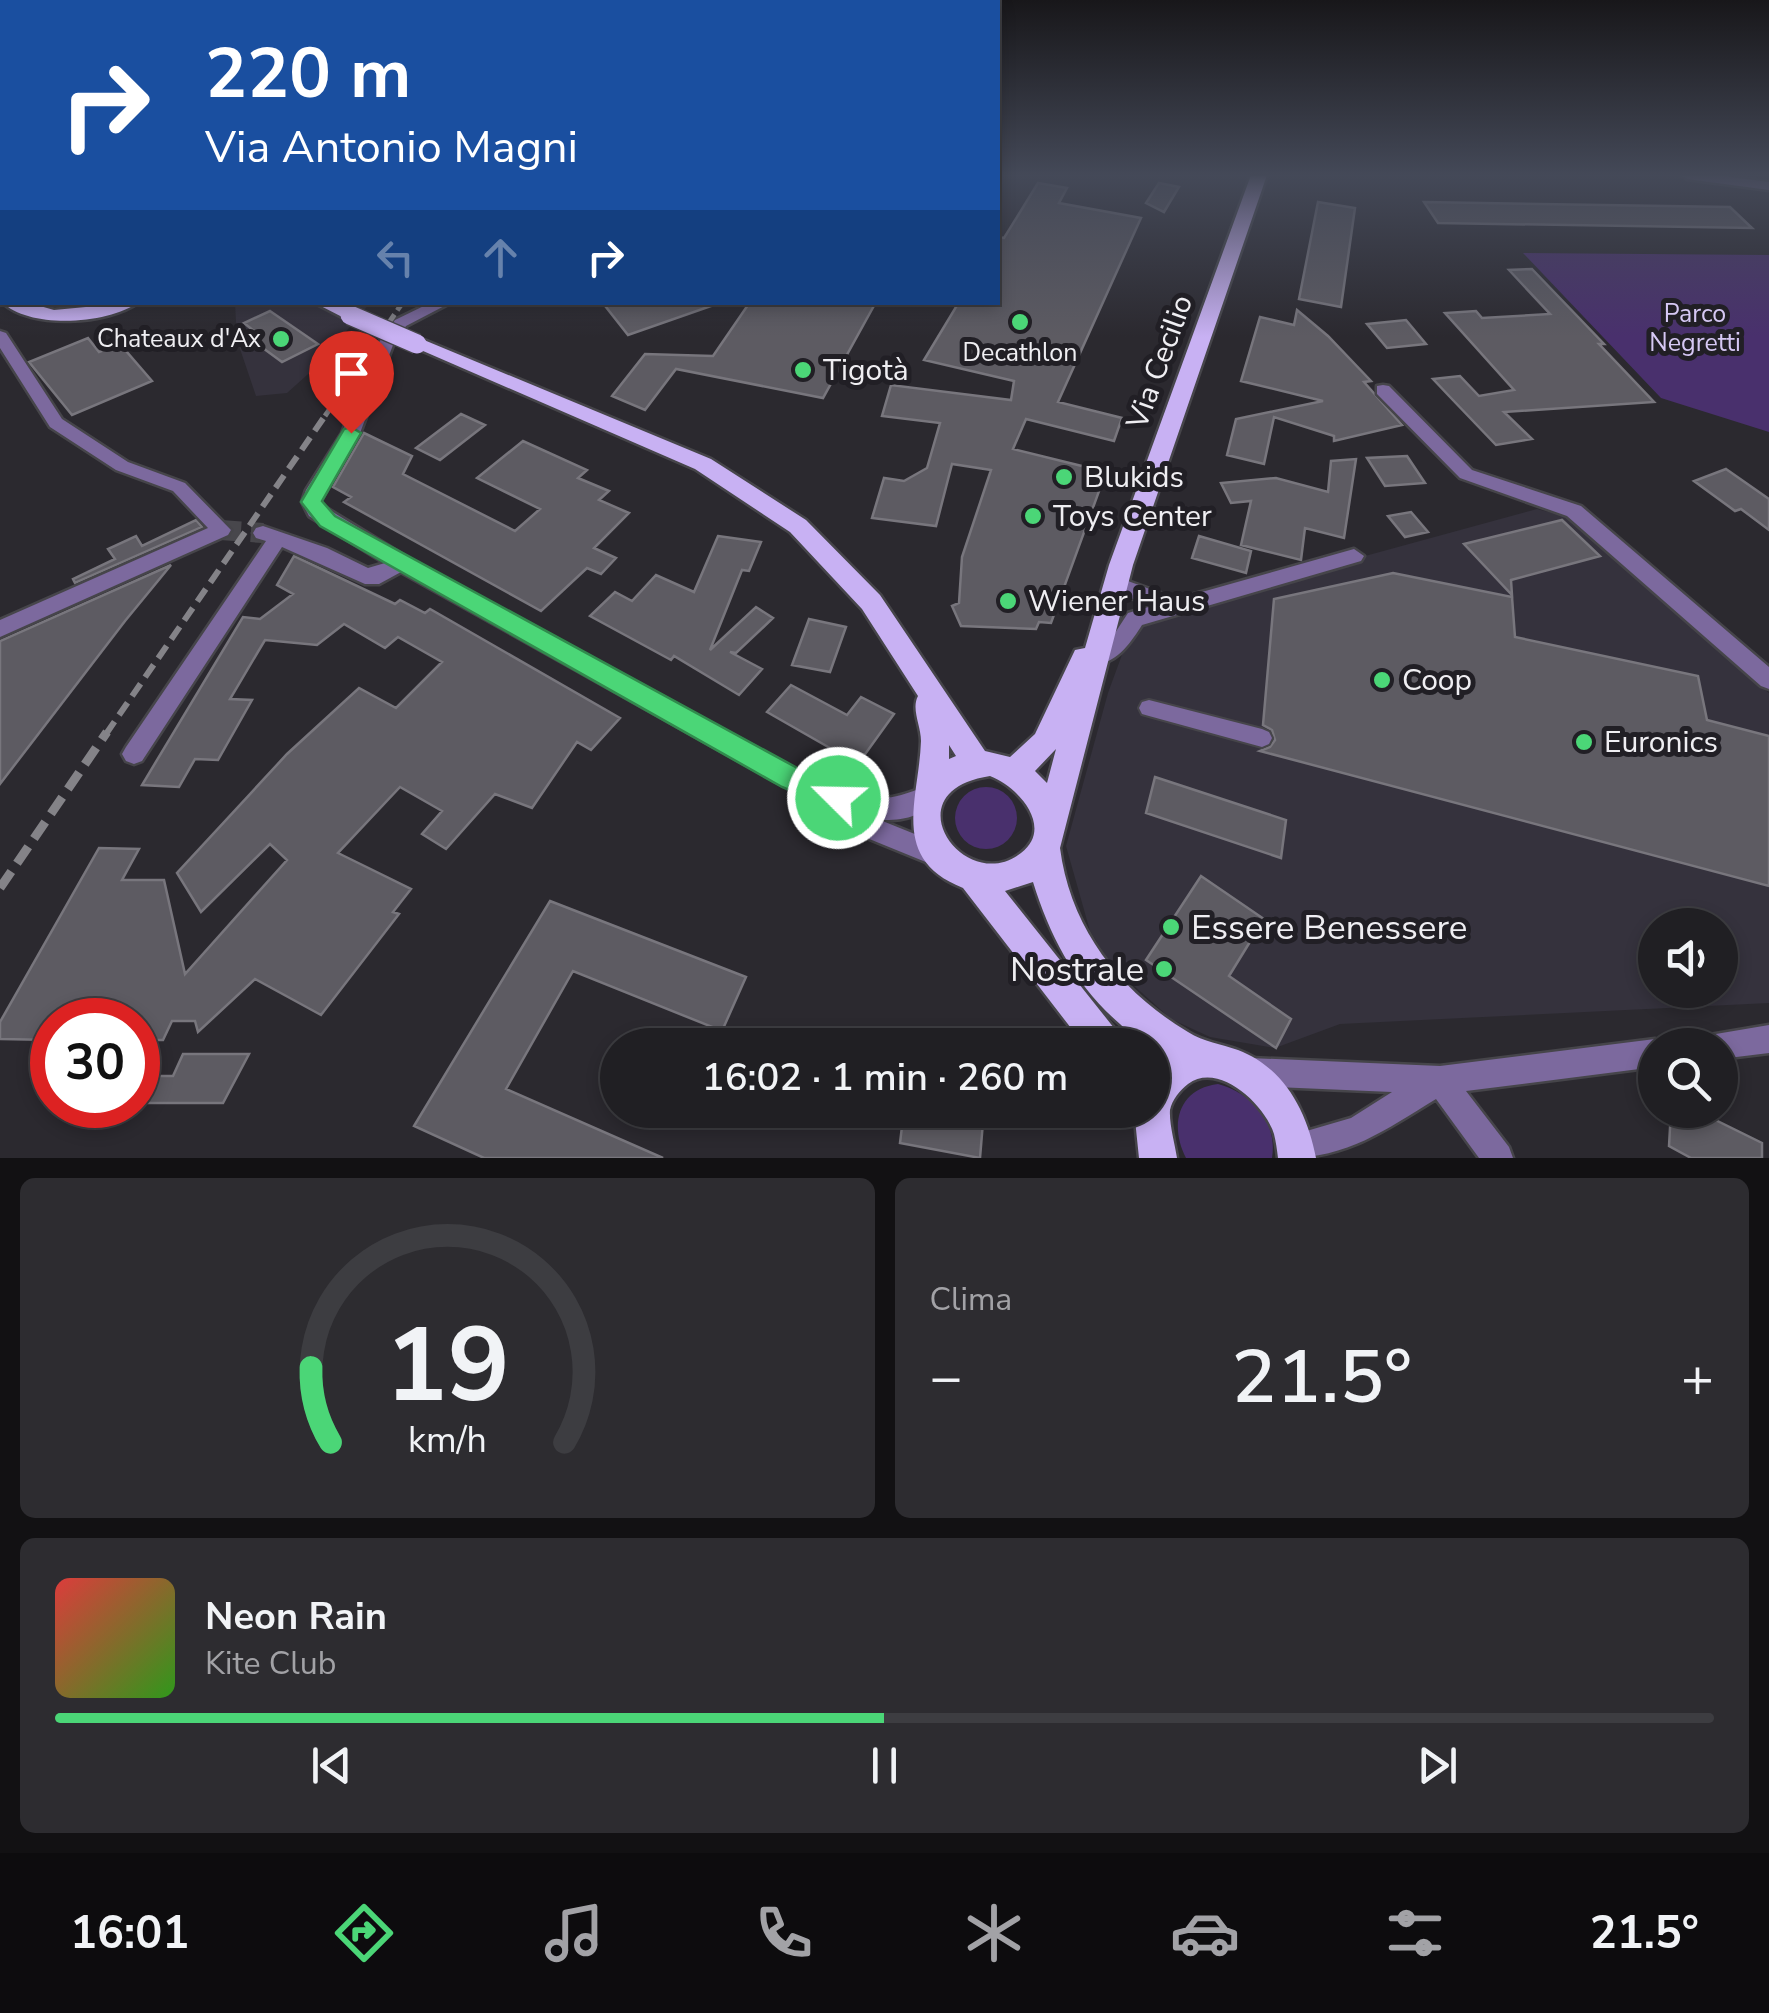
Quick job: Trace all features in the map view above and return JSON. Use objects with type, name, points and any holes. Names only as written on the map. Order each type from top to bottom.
[{"type":"main road","name":"Via Cecilio","points":[[1015,771],[1038,752],[1054,728],[1118,578],[1241,229]]},
{"type":"main road","points":[[16,305],[30,313],[65,316],[117,305]]},
{"type":"main road","points":[[328,305],[702,464],[770,506],[830,556],[870,602],[978,763]]},
{"type":"main road","name":"Via Cecilio","points":[[1047,836],[1118,578]]},
{"type":"main road","points":[[922,684],[935,732],[924,822],[938,855],[973,876],[1093,1028]]},
{"type":"main road","points":[[930,792],[948,772],[978,763],[1015,771],[1038,790],[1047,806],[1044,869],[1053,902],[1096,971],[1148,1030],[1166,1043],[1207,1060]]},
{"type":"main road","points":[[973,876],[1015,874],[1032,864],[1047,836]]},
{"type":"main road","points":[[1170,1074],[1192,1062],[1207,1060],[1226,1062],[1248,1072],[1281,1105],[1297,1153]]},
{"type":"main road","points":[[1155,1128],[1158,1158]]},
{"type":"street","points":[[437,305],[400,323],[385,345],[351,433],[311,502],[327,521],[815,791],[871,828],[938,855]]},
{"type":"street","points":[[0,336],[56,423],[122,466],[178,487],[221,530],[0,628]]},
{"type":"street","points":[[1383,390],[1466,474],[1574,511],[1769,680]]},
{"type":"street","points":[[134,754],[270,536],[320,553],[365,576],[379,576],[401,563]]},
{"type":"street","points":[[1098,656],[1120,642],[1135,619],[1354,556]]},
{"type":"street","points":[[1118,578],[1174,606]]},
{"type":"street","points":[[1150,708],[1262,738]]},
{"type":"street","points":[[815,791],[860,806],[895,812],[912,808],[930,792]]},
{"type":"street","points":[[1738,1043],[1769,1039]]},
{"type":"street","points":[[1248,1072],[1440,1080],[1638,1055]]},
{"type":"street","points":[[1297,1153],[1357,1130],[1440,1080]]},
{"type":"street","points":[[1440,1080],[1498,1158]]},
{"type":"shaded area","points":[[235,305],[368,305],[316,367],[287,393],[256,396],[237,340]]},
{"type":"shaded area","points":[[1537,509],[1564,516],[1769,693],[1769,1003],[1738,1005],[1738,908],[1638,908],[1638,1008],[1667,1008],[1340,1024],[1275,1048],[1210,1037],[1171,1019],[1111,965],[1090,931],[1066,846],[1108,693],[1135,619]]},
{"type":"green space","name":"Parco Negretti","points":[[1523,253],[1769,255],[1769,432],[1661,398]]},
{"type":"green space","points":[[986,787],[1008,796],[1017,818],[1008,840],[986,849],[964,840],[955,818],[964,796]]},
{"type":"green space","points":[[1218,1084],[1241,1094],[1260,1110],[1271,1132],[1272,1158],[1186,1158],[1178,1133],[1181,1110],[1194,1093]]},
{"type":"building","points":[[1010,229],[1136,229],[1058,402],[1122,418],[1114,441],[1026,419],[1013,449],[1106,472],[1051,623],[1039,622],[1036,629],[961,626],[952,606],[959,603],[962,557],[991,470],[952,464],[936,526],[872,518],[884,478],[904,481],[927,468],[940,423],[882,416],[891,385],[1011,400],[1014,381],[924,360],[957,305],[1000,305],[1000,237],[1004,238]]},
{"type":"building","points":[[1313,229],[1352,229],[1341,307],[1299,299]]},
{"type":"building","points":[[1532,269],[1654,402],[1504,412],[1532,439],[1496,445],[1433,379],[1460,376],[1479,396],[1514,390],[1445,313],[1476,311],[1482,318],[1550,314],[1509,270]]},
{"type":"building","points":[[604,305],[714,305],[628,335]]},
{"type":"building","points":[[748,305],[874,305],[823,398],[676,369],[645,410],[612,396],[645,354],[713,356]]},
{"type":"building","points":[[1297,310],[1371,381],[1364,382],[1402,425],[1334,441],[1334,436],[1274,417],[1264,464],[1227,455],[1236,419],[1323,401],[1241,381],[1260,317],[1294,325]]},
{"type":"building","name":"Chateaux d'Ax","points":[[270,311],[318,344],[282,362],[245,335],[254,331],[244,323]]},
{"type":"building","points":[[1406,320],[1426,344],[1387,348],[1367,324]]},
{"type":"building","points":[[88,338],[99,352],[120,344],[152,381],[72,415],[29,362]]},
{"type":"building","points":[[461,414],[485,425],[440,460],[416,448]]},
{"type":"building","points":[[364,433],[412,456],[403,474],[515,531],[540,509],[477,478],[523,441],[587,470],[578,478],[609,491],[599,500],[629,513],[594,548],[616,558],[601,574],[587,568],[541,611],[344,502],[351,497],[333,487]]},
{"type":"building","points":[[1407,456],[1425,483],[1385,486],[1367,458]]},
{"type":"building","points":[[1356,459],[1344,538],[1305,528],[1301,560],[1241,545],[1251,501],[1231,503],[1221,483],[1276,478],[1328,492],[1331,461]]},
{"type":"building","points":[[1726,469],[1769,499],[1769,530],[1694,481]]},
{"type":"building","points":[[1411,512],[1428,532],[1405,537],[1388,516]]},
{"type":"building","points":[[196,520],[202,527],[75,583],[73,579],[115,559],[108,549],[136,536],[142,546]]},
{"type":"building","points":[[1562,520],[1600,556],[1511,580],[1512,595],[1464,544]]},
{"type":"building","points":[[718,536],[761,542],[749,571],[742,570],[710,650],[756,607],[773,618],[736,653],[730,652],[762,669],[739,695],[674,656],[671,660],[590,616],[615,592],[632,601],[656,575],[694,592]]},
{"type":"building","points":[[1199,536],[1251,551],[1246,573],[1192,558]]},
{"type":"building","points":[[294,556],[395,604],[400,600],[425,613],[430,609],[620,718],[591,750],[577,742],[532,808],[495,794],[446,849],[422,834],[442,811],[400,787],[338,853],[411,889],[393,912],[399,914],[321,1015],[255,979],[198,1032],[195,1021],[172,1021],[160,1040],[160,998],[30,998],[30,1040],[0,1039],[0,1022],[99,848],[139,849],[122,880],[164,880],[185,974],[287,860],[270,844],[201,912],[177,873],[287,754],[359,688],[396,708],[442,662],[398,637],[385,648],[344,624],[317,645],[265,640],[230,699],[252,700],[218,760],[195,759],[179,787],[142,785],[243,617],[260,619],[293,594],[277,585]]},
{"type":"building","points":[[171,565],[125,621],[0,784],[0,641]]},
{"type":"building","points":[[1393,573],[1512,597],[1515,637],[1698,676],[1707,720],[1769,736],[1769,886],[1260,751],[1275,740],[1272,730],[1263,725],[1274,599]]},
{"type":"building","points":[[809,619],[846,627],[830,672],[792,665]]},
{"type":"building","points":[[791,685],[847,715],[861,697],[894,714],[858,764],[767,712]]},
{"type":"building","points":[[1155,777],[1286,820],[1281,858],[1146,813]]},
{"type":"building","points":[[1201,876],[1264,919],[1229,976],[1291,1019],[1276,1048],[1146,960]]},
{"type":"building","points":[[550,901],[746,977],[723,1028],[715,1028],[573,971],[506,1089],[663,1158],[484,1158],[414,1126]]},
{"type":"building","points":[[183,1054],[249,1054],[223,1103],[160,1103],[160,1076],[173,1076]]},
{"type":"building","points":[[902,1128],[982,1128],[980,1158],[900,1143]]},
{"type":"building","points":[[1670,1128],[1732,1128],[1762,1143],[1762,1158],[1691,1158],[1669,1146]]},
{"type":"tunnel","points":[[221,530],[263,533]]},
{"type":"railway","points":[[325,416],[401,305]]},
{"type":"railway","points":[[106,734],[327,413]]},
{"type":"railway","points":[[0,888],[107,732]]},
{"type":"place","name":"Decathlon","points":[[1020,322]]},
{"type":"place","name":"Chateaux d'Ax","points":[[281,339]]},
{"type":"place","name":"Tigotà","points":[[803,370]]},
{"type":"place","name":"Blukids","points":[[1064,477]]},
{"type":"place","name":"Toys Center","points":[[1033,516]]},
{"type":"place","name":"Wiener Haus","points":[[1008,601]]},
{"type":"place","name":"Coop","points":[[1382,680]]},
{"type":"place","name":"Euronics","points":[[1584,742]]},
{"type":"place","name":"Essere Benessere","points":[[1171,927]]},
{"type":"place","name":"Nostrale","points":[[1164,969]]},
{"type":"route","points":[[351,433],[311,502],[327,521],[791,778],[838,798]]}]
